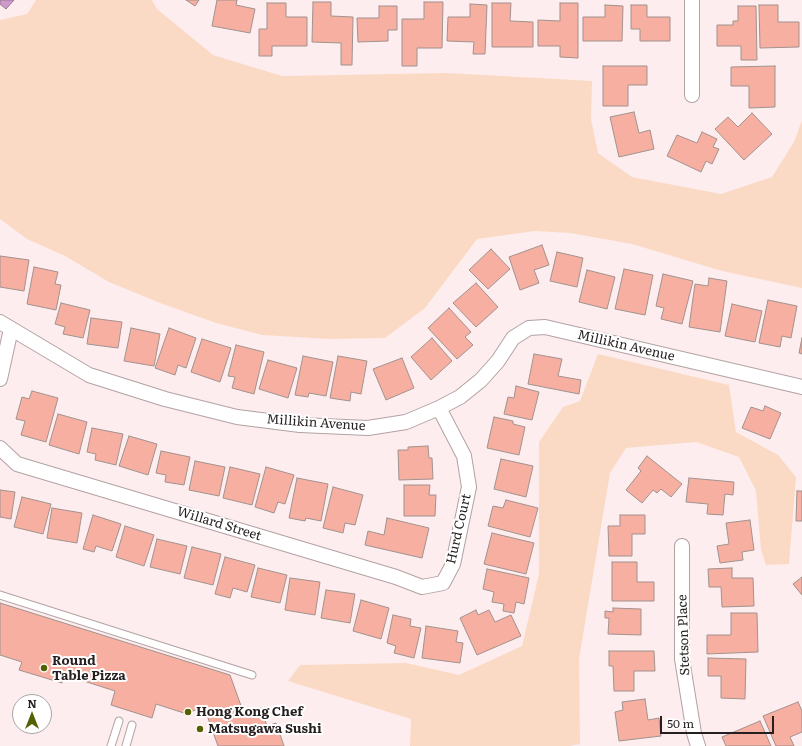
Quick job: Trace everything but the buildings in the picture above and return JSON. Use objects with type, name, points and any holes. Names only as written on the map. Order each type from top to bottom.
[{"type":"street","points":[[692,0],[692,95]]},
{"type":"street","points":[[0,379],[6,325]]},
{"type":"street","name":"Millikin Avenue","points":[[6,325],[89,375],[165,399],[237,417],[300,425],[368,428],[406,422],[440,408],[460,397],[481,380],[498,361],[514,338],[529,328],[545,327],[802,387]]},
{"type":"street","name":"Hurd Court","points":[[440,408],[464,456],[469,487],[453,564],[443,583]]},
{"type":"street","name":"Willard Street","points":[[0,448],[17,464],[388,575],[422,587],[443,583]]},
{"type":"street","name":"Stetson Place","points":[[682,546],[682,658],[694,733],[698,746]]},
{"type":"lane","points":[[0,595],[252,675]]},
{"type":"lane","points":[[111,746],[119,721]]},
{"type":"lane","points":[[126,746],[132,725]]},
{"type":"shaded area","points":[[0,0],[14,0],[6,9],[0,4]]},
{"type":"shaded area","points":[[36,0],[152,0],[157,9],[213,55],[282,76],[447,73],[592,81],[591,119],[598,153],[632,177],[721,194],[772,177],[794,142],[802,120],[802,288],[722,271],[632,244],[570,233],[535,231],[477,239],[425,308],[385,338],[329,339],[262,335],[216,323],[160,303],[109,282],[65,256],[27,239],[0,219],[0,20],[27,14]]},
{"type":"shaded area","points":[[598,354],[729,385],[736,432],[778,455],[796,477],[789,564],[766,565],[761,550],[756,491],[739,457],[696,442],[626,448],[610,473],[579,659],[580,744],[570,746],[410,746],[411,719],[288,681],[300,665],[406,663],[459,675],[522,646],[539,574],[539,442],[563,407],[580,401]]},
{"type":"place","name":"Round Table Pizza","points":[[44,668]]},
{"type":"place","name":"Hong Kong Chef","points":[[188,712]]},
{"type":"place","name":"Matsugawa Sushi","points":[[200,729]]}]
